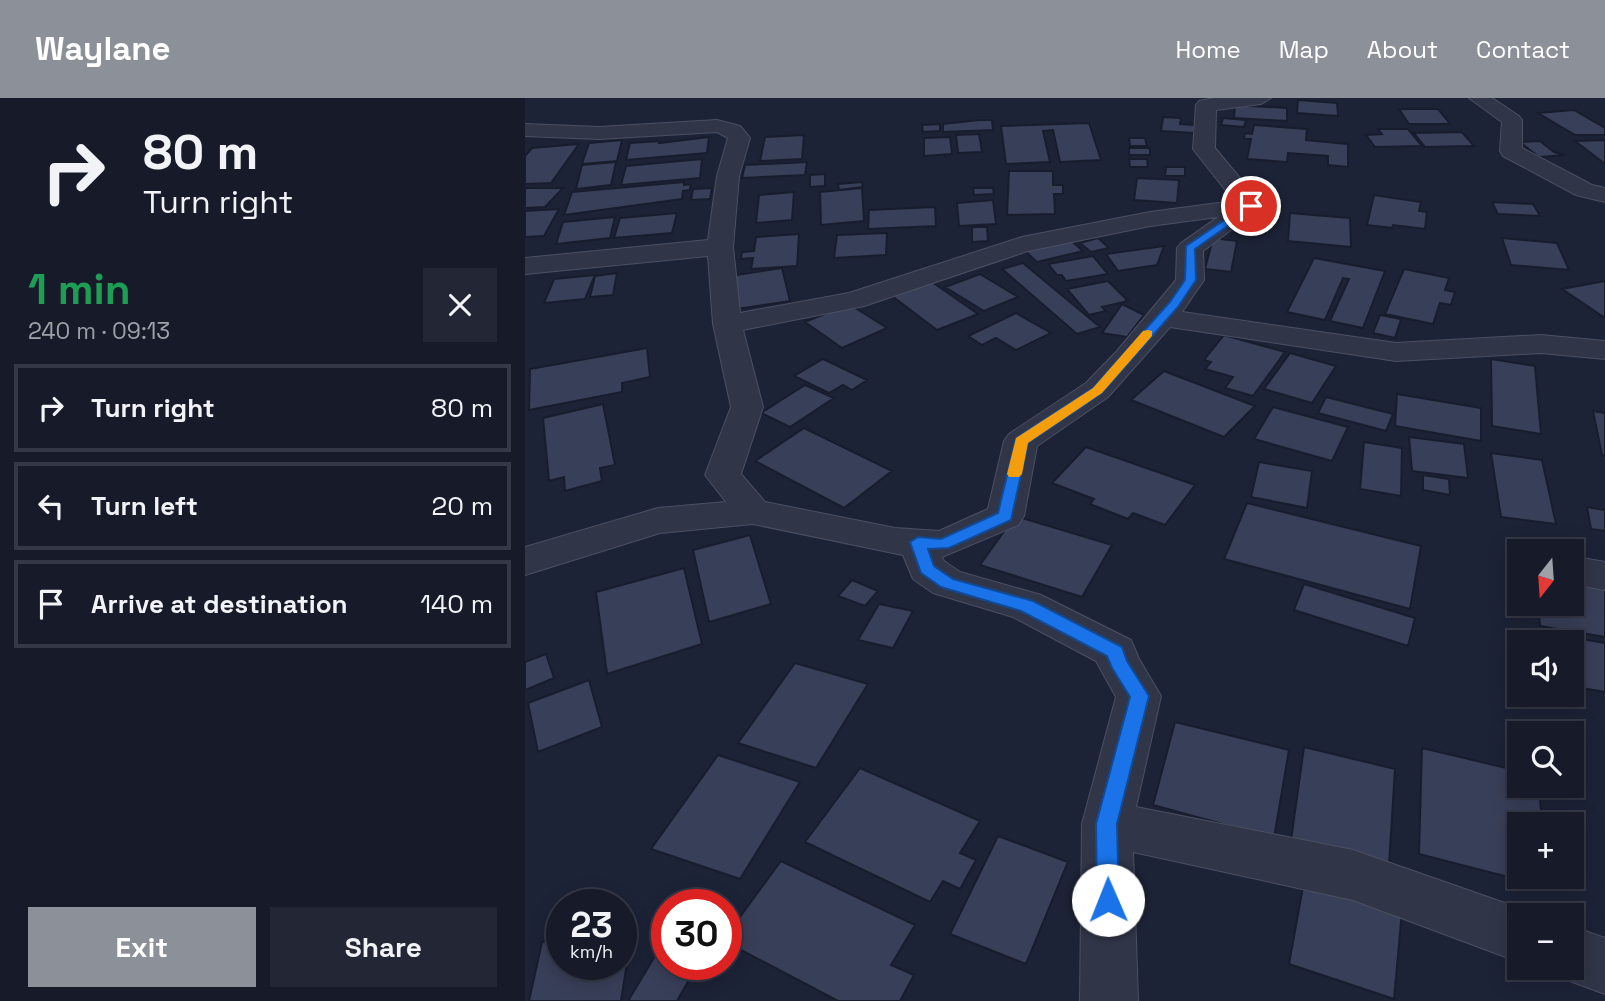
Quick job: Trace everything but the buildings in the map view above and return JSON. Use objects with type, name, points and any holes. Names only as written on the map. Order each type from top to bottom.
[{"type":"street","points":[[1251,206],[1204,149],[1206,105],[1261,98]]},
{"type":"street","points":[[1479,98],[1512,120],[1511,151],[1584,190],[1605,195]]},
{"type":"street","points":[[525,130],[599,133],[717,127],[733,130],[739,138],[728,176],[720,247],[727,324],[747,407],[723,475],[753,512]]},
{"type":"street","points":[[525,561],[658,521],[753,512],[895,541],[943,544],[1005,516],[1021,441],[1097,390],[1174,304],[1190,280],[1190,248],[1251,206]]},
{"type":"street","points":[[727,324],[854,300],[1022,245],[1150,219],[1251,206]]},
{"type":"street","points":[[525,296],[531,266],[720,247]]},
{"type":"street","points":[[1160,317],[1396,352],[1541,344],[1605,350]]},
{"type":"street","points":[[918,542],[927,569],[947,583],[1027,606],[1115,652],[1118,663],[1139,696],[1107,824],[1109,1001]]},
{"type":"street","points":[[1584,572],[1605,576]]},
{"type":"street","points":[[1107,824],[1353,875],[1507,931]]},
{"type":"street","points":[[1584,959],[1605,966]]},
{"type":"slow traffic","points":[[1014,474],[1021,441],[1097,390],[1148,333]]},
{"type":"route","points":[[1108,900],[1107,824],[1139,696],[1118,663],[1115,652],[1027,606],[947,583],[927,569],[918,542],[943,544],[1005,516],[1021,441],[1097,390],[1174,304],[1190,280],[1190,248],[1251,206]]}]
